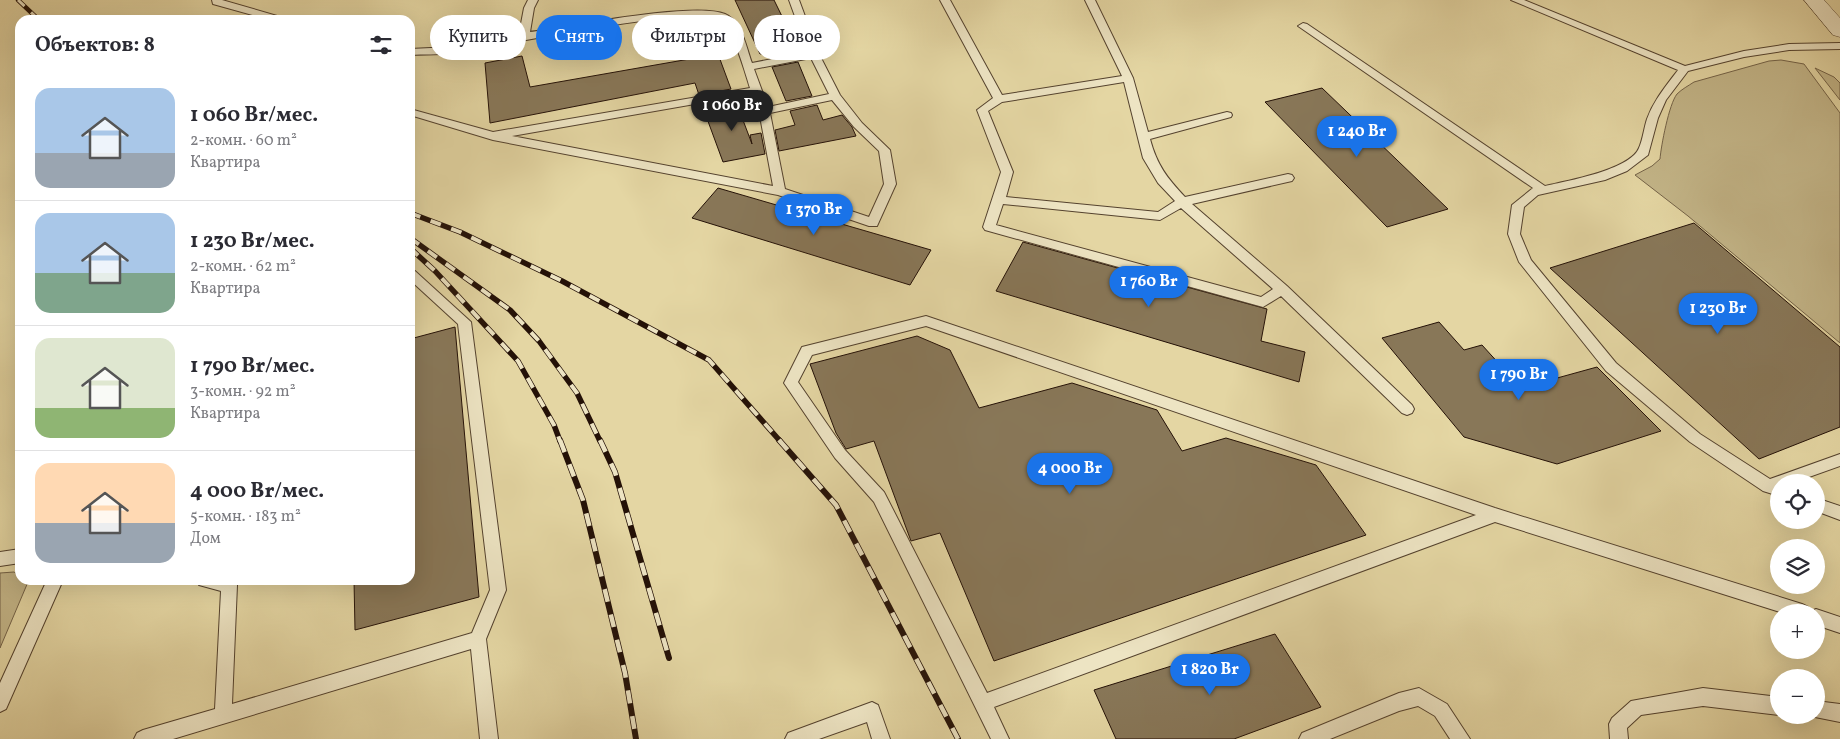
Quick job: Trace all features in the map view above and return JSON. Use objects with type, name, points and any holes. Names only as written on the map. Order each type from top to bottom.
[{"type":"street","points":[[1814,0],[1840,31]]},
{"type":"lane","points":[[216,0],[216,2],[263,15]]},
{"type":"lane","points":[[526,25],[529,8],[533,0]]},
{"type":"lane","points":[[794,0],[800,15]]},
{"type":"lane","points":[[945,0],[999,99]]},
{"type":"lane","points":[[1090,0],[1128,78],[1149,158],[1162,180],[1182,202],[1239,254],[1282,289],[1407,409]]},
{"type":"lane","points":[[1516,0],[1684,69],[1744,54],[1789,48],[1840,46]]},
{"type":"lane","points":[[526,36],[668,15],[706,13],[722,16],[733,26],[764,111],[780,191]]},
{"type":"lane","points":[[1303,26],[1543,190]]},
{"type":"lane","points":[[415,53],[430,52]]},
{"type":"lane","points":[[747,68],[785,60]]},
{"type":"lane","points":[[415,113],[492,136],[780,191],[873,223],[890,184],[884,150],[858,125],[835,96],[817,60]]},
{"type":"lane","points":[[1684,69],[1661,99],[1653,118],[1644,152],[1623,168],[1601,177],[1534,192],[1518,205],[1514,234],[1525,262],[1611,367],[1695,438],[1770,486]]},
{"type":"lane","points":[[1128,78],[999,99],[982,110],[1007,172],[989,227],[1263,302],[1282,289]]},
{"type":"lane","points":[[492,136],[756,90]]},
{"type":"lane","points":[[764,111],[835,96]]},
{"type":"lane","points":[[1144,137],[1227,115]]},
{"type":"lane","points":[[999,200],[1160,216],[1182,202],[1288,178]]},
{"type":"lane","points":[[415,278],[464,322],[498,590],[478,639],[489,739]]},
{"type":"lane","points":[[1000,739],[880,497],[840,454],[791,383],[807,351],[926,321],[1495,515],[1777,604]]},
{"type":"lane","points":[[1806,474],[1840,460]]},
{"type":"lane","points":[[1825,507],[1840,513]]},
{"type":"lane","points":[[983,703],[1495,515]]},
{"type":"lane","points":[[0,560],[15,557]]},
{"type":"lane","points":[[0,702],[53,585]]},
{"type":"lane","points":[[224,715],[230,585]]},
{"type":"lane","points":[[1825,620],[1840,625]]},
{"type":"lane","points":[[142,739],[478,639]]},
{"type":"lane","points":[[1308,739],[1399,702],[1419,697],[1440,710],[1461,739]]},
{"type":"lane","points":[[1619,739],[1618,724],[1637,707],[1703,697],[1770,705]]},
{"type":"lane","points":[[794,739],[872,711],[881,739]]},
{"type":"lane","points":[[1825,711],[1840,713]]},
{"type":"shaded area","points":[[1781,60],[1804,64],[1840,113],[1840,343],[1688,216],[1635,175],[1652,166],[1660,159],[1668,116],[1677,94],[1694,82],[1769,61]]},
{"type":"shaded area","points":[[1815,68],[1834,77],[1840,83],[1840,100]]},
{"type":"shaded area","points":[[14,572],[15,585],[27,585],[0,648],[0,573]]},
{"type":"building","points":[[735,0],[774,0],[781,15],[754,15],[754,41],[744,19],[744,15],[742,15]]},
{"type":"building","points":[[501,60],[523,60],[530,87],[684,60],[720,60],[731,89],[699,95],[695,83],[490,123],[485,63]]},
{"type":"building","points":[[798,62],[812,96],[786,101],[772,67]]},
{"type":"building","points":[[1322,88],[1448,209],[1387,227],[1265,102]]},
{"type":"building","points":[[735,99],[752,144],[750,135],[761,133],[765,154],[723,162],[702,105]]},
{"type":"building","points":[[817,105],[823,120],[842,115],[852,127],[856,136],[779,151],[775,130],[795,125],[790,111]]},
{"type":"building","points":[[718,188],[931,250],[910,285],[692,218]]},
{"type":"building","points":[[1694,223],[1840,347],[1840,427],[1759,459],[1550,268]]},
{"type":"building","points":[[1023,242],[1267,309],[1261,341],[1305,352],[1299,382],[996,291]]},
{"type":"building","points":[[1439,322],[1464,350],[1482,345],[1521,388],[1597,367],[1661,431],[1557,464],[1464,437],[1382,338]]},
{"type":"building","points":[[455,327],[479,597],[355,630],[354,585],[415,585],[415,338]]},
{"type":"building","points":[[917,336],[950,350],[979,408],[1072,383],[1157,410],[1182,451],[1226,438],[1316,465],[1366,535],[994,661],[940,533],[911,541],[874,441],[846,449],[836,433],[810,364]]},
{"type":"building","points":[[1275,634],[1321,707],[1234,739],[1116,739],[1094,690]]},
{"type":"railway","points":[[18,0],[34,15]]},
{"type":"railway","points":[[415,215],[460,232],[562,281],[709,360],[780,441]]},
{"type":"railway","points":[[415,242],[510,310],[539,341],[577,393],[600,441]]},
{"type":"railway","points":[[415,253],[435,271],[518,361],[554,425],[560,441]]},
{"type":"railway","points":[[560,440],[583,500],[625,673],[636,739]]},
{"type":"railway","points":[[600,440],[615,472],[669,658]]},
{"type":"railway","points":[[779,440],[836,505],[958,739]]}]
